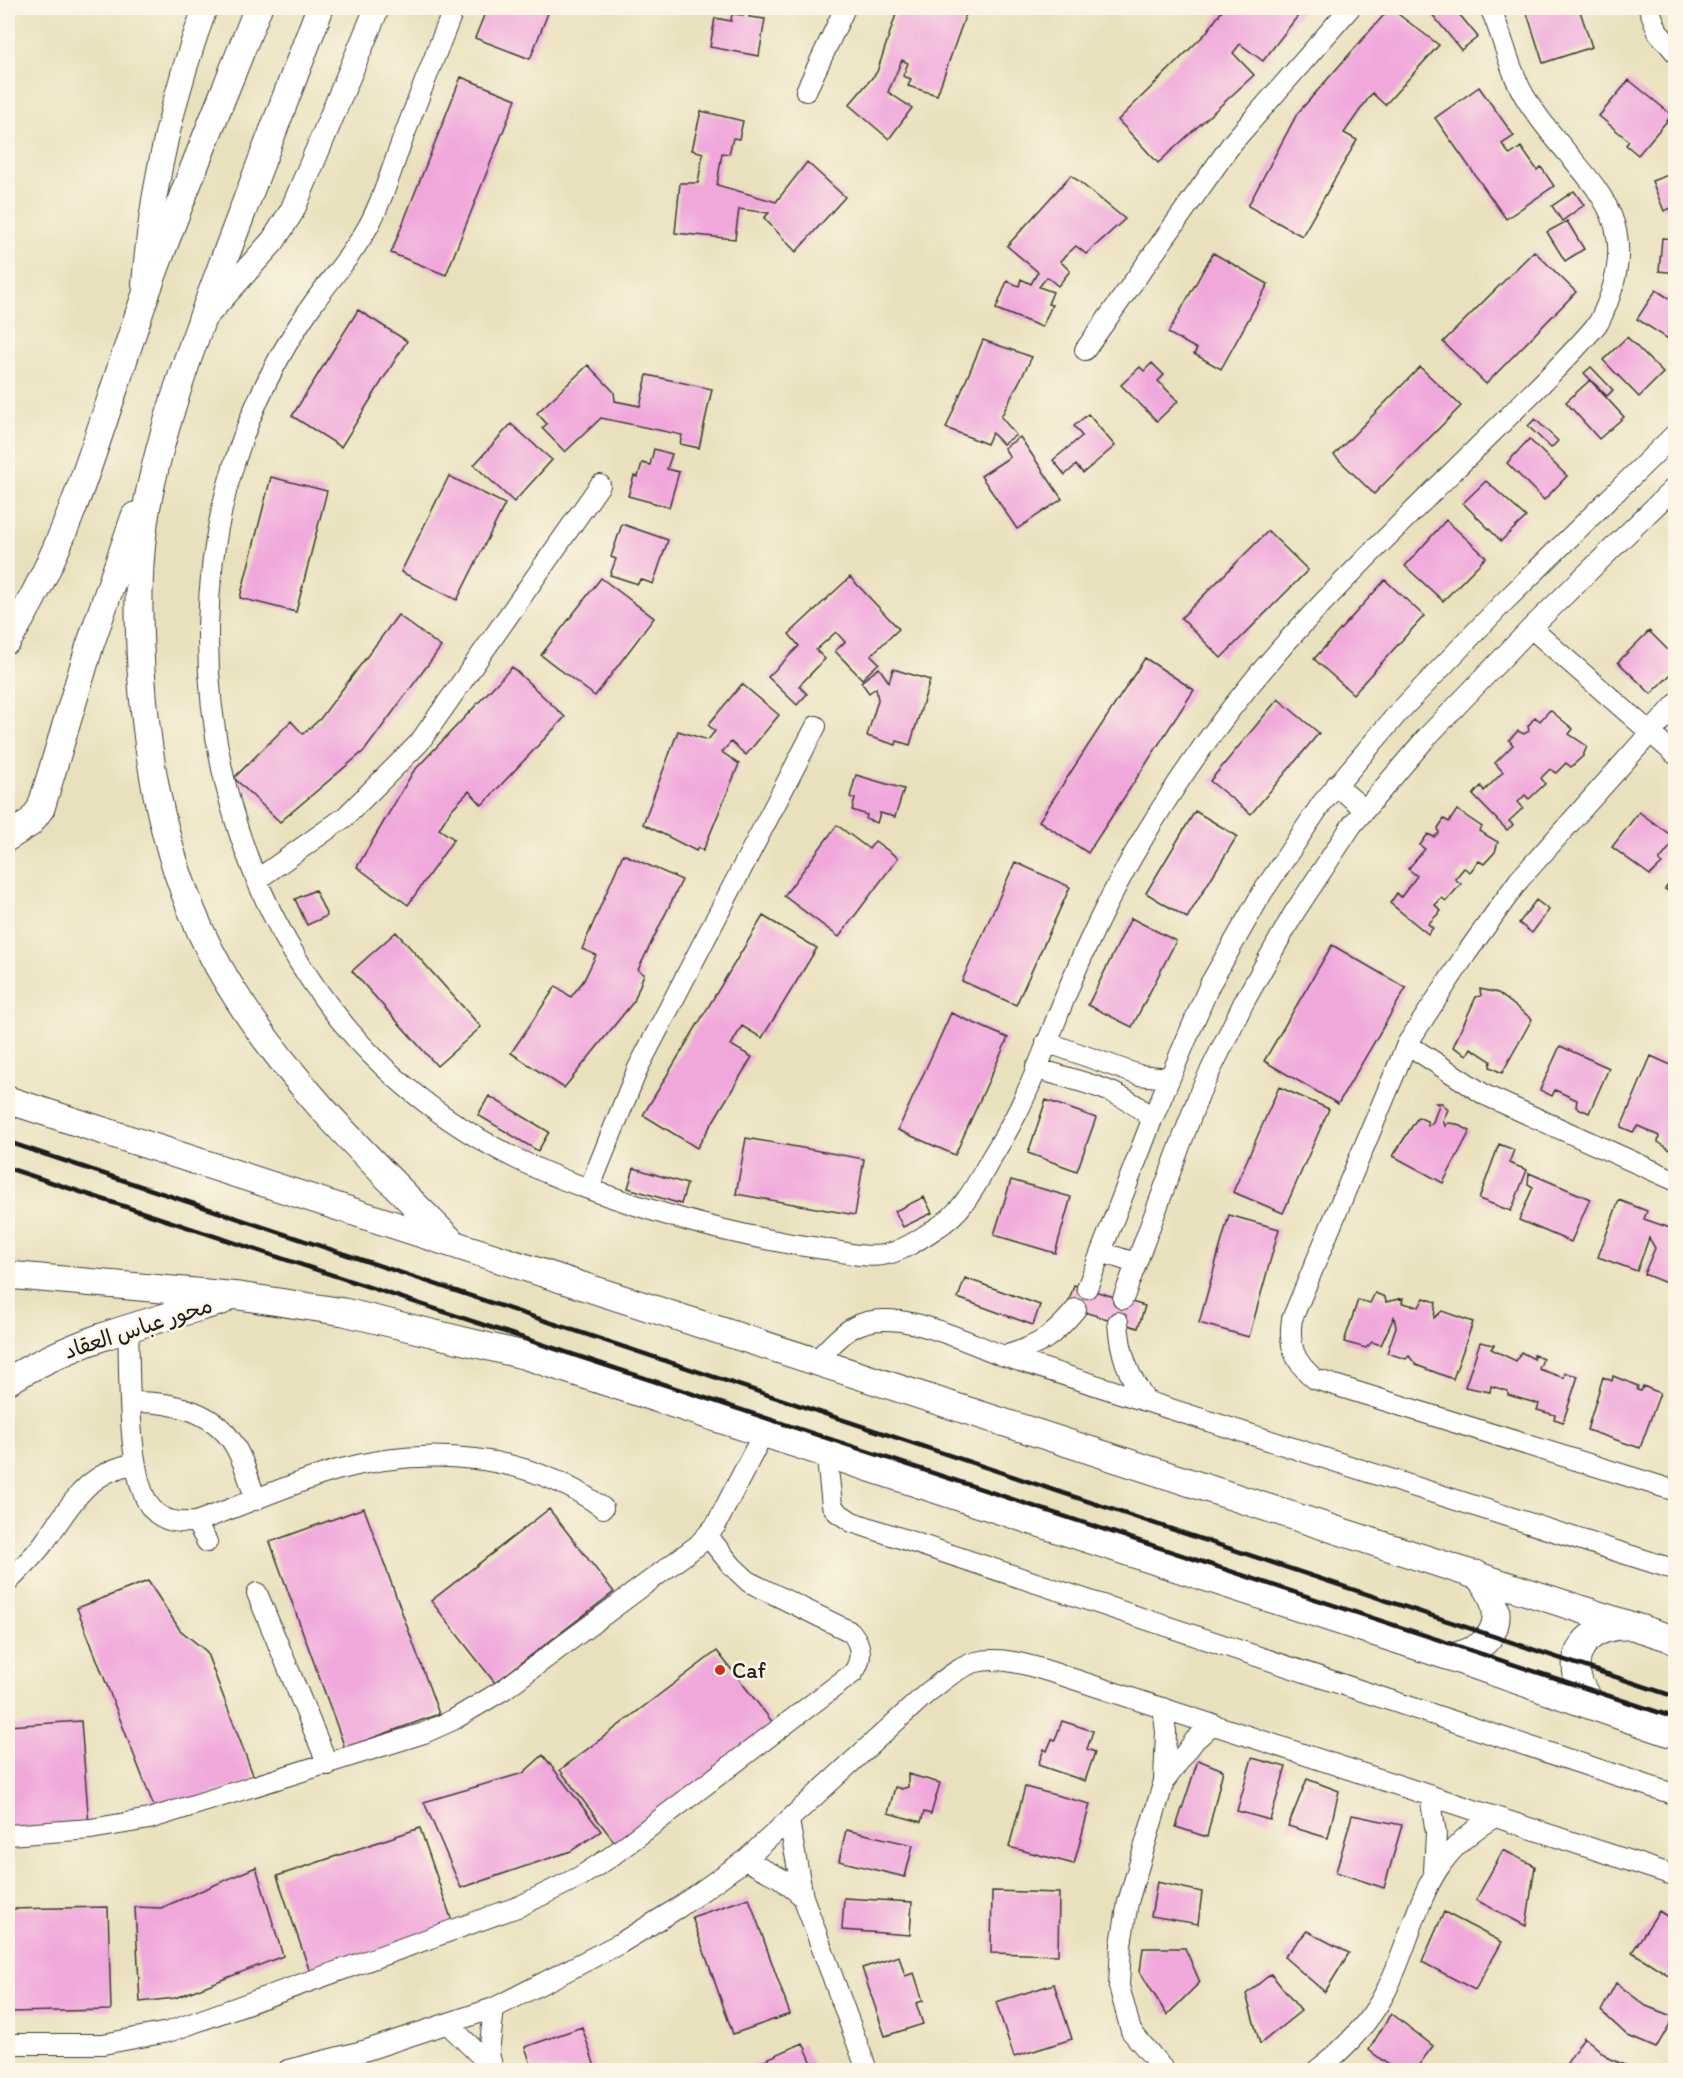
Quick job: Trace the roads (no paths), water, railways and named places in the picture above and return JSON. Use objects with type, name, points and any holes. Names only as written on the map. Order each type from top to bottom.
[{"type":"main road","points":[[8,640],[27,610],[51,562],[142,304],[258,8]]},
{"type":"main road","points":[[8,837],[30,823],[41,808],[110,585],[155,467],[201,322],[320,8]]},
{"type":"main road","points":[[155,467],[141,549],[139,630],[148,753],[164,832],[176,870],[207,945],[248,1015],[302,1084],[352,1140],[454,1244]]},
{"type":"main road","points":[[8,1100],[1676,1640]]},
{"type":"main road","points":[[8,1275],[239,1296],[344,1312],[523,1354],[1450,1657],[1676,1735]]},
{"type":"main road","name":"محور عباس العقاد","points":[[8,1381],[54,1355],[128,1327],[239,1296]]},
{"type":"main road","points":[[1450,1657],[1469,1654],[1486,1643],[1495,1626],[1497,1606],[1490,1588],[1476,1574]]},
{"type":"main road","points":[[1594,1706],[1582,1693],[1576,1676],[1576,1659],[1584,1643],[1597,1631],[1613,1625],[1631,1626]]},
{"type":"street","points":[[142,304],[152,208],[160,160],[185,67],[206,8]]},
{"type":"street","points":[[201,322],[284,227],[377,8]]},
{"type":"street","points":[[454,8],[375,214],[356,248],[307,312],[262,390],[233,467],[220,518],[211,570],[207,622],[209,686],[224,779],[239,829],[282,932],[312,982],[348,1029],[388,1071],[482,1141],[534,1168],[589,1189],[728,1231],[798,1246],[881,1256],[892,1253],[943,1225],[957,1213],[971,1195],[1019,1109],[1085,949],[1132,859],[1185,773],[1245,691],[1311,614],[1580,344],[1599,322],[1612,296],[1618,268],[1617,239],[1610,212],[1596,186],[1548,129],[1524,96],[1490,8]]},
{"type":"street","points":[[806,91],[845,8]]},
{"type":"street","points":[[1085,350],[1233,142],[1350,8]]},
{"type":"street","points":[[1649,8],[1658,32],[1676,53]]},
{"type":"street","points":[[1087,1288],[1152,1120],[1210,984],[1262,893],[1336,785],[1398,712],[1496,610],[1676,433]]},
{"type":"street","points":[[258,879],[345,817],[412,751],[441,715],[600,485]]},
{"type":"street","points":[[1123,1299],[1200,1092],[1244,1002],[1294,913],[1365,810],[1426,738],[1531,628],[1676,486]]},
{"type":"street","points":[[1531,628],[1676,755]]},
{"type":"street","points":[[1676,704],[1519,880],[1466,954],[1407,1044],[1292,1318],[1290,1336],[1293,1353],[1302,1368],[1316,1379],[1676,1491]]},
{"type":"street","points":[[589,1189],[638,1068],[816,726]]},
{"type":"street","points":[[1336,785],[1365,810]]},
{"type":"street","points":[[1046,1042],[1139,1075],[1169,1078]]},
{"type":"street","points":[[1407,1044],[1485,1095],[1676,1181]]},
{"type":"street","points":[[1036,1068],[1120,1096],[1137,1106],[1152,1120]]},
{"type":"street","points":[[1101,1252],[1135,1263]]},
{"type":"street","points":[[1004,1356],[1033,1348],[1058,1332],[1076,1309]]},
{"type":"street","points":[[816,1361],[852,1328],[870,1320],[888,1318],[907,1322],[1004,1356],[1676,1570]]},
{"type":"street","points":[[1118,1322],[1120,1349],[1129,1377],[1146,1401]]},
{"type":"street","points":[[128,1327],[135,1463],[144,1496],[152,1510],[164,1518],[180,1523],[196,1522],[337,1470],[356,1466],[393,1460],[460,1458],[494,1461],[535,1471],[571,1487],[603,1508]]},
{"type":"street","points":[[131,1402],[172,1403],[219,1426],[239,1453],[256,1500]]},
{"type":"street","points":[[8,1835],[91,1829],[149,1819],[328,1765],[424,1733],[481,1705],[687,1553],[707,1535],[716,1525],[764,1432]]},
{"type":"street","points":[[826,1452],[832,1505],[843,1517],[852,1522],[1676,1795]]},
{"type":"street","points":[[8,1582],[43,1544],[84,1486],[105,1473],[135,1463]]},
{"type":"street","points":[[196,1522],[207,1542]]},
{"type":"street","points":[[8,2044],[103,2044],[168,2032],[520,1906],[580,1876],[609,1858],[854,1673],[860,1659],[859,1644],[851,1632],[749,1582],[732,1566],[707,1535]]},
{"type":"street","points":[[257,1593],[328,1765]]},
{"type":"street","points":[[288,2070],[367,2050],[494,2008],[619,1944],[678,1908],[745,1860],[927,1692],[958,1671],[977,1662],[1030,1666],[1676,1876]]},
{"type":"street","points":[[1162,1708],[1166,1732],[1164,1781],[1128,1902],[1121,1944],[1119,1986],[1131,2031],[1164,2070]]},
{"type":"street","points":[[1164,1781],[1195,1740],[1214,1724]]},
{"type":"street","points":[[1430,1796],[1436,1833],[1434,1871]]},
{"type":"street","points":[[1317,2070],[1336,2056],[1356,2033],[1385,1992],[1434,1871],[1461,1839],[1495,1817]]},
{"type":"street","points":[[789,1821],[803,1897],[867,2070]]},
{"type":"street","points":[[745,1860],[780,1878],[803,1897]]},
{"type":"street","points":[[492,2068],[489,2052],[494,2008]]},
{"type":"street","points":[[448,2025],[492,2068]]},
{"type":"railway","points":[[8,1142],[1676,1697]]},
{"type":"railway","points":[[8,1168],[1676,1718]]},
{"type":"place","name":"Caf","points":[[720,1670]]}]
